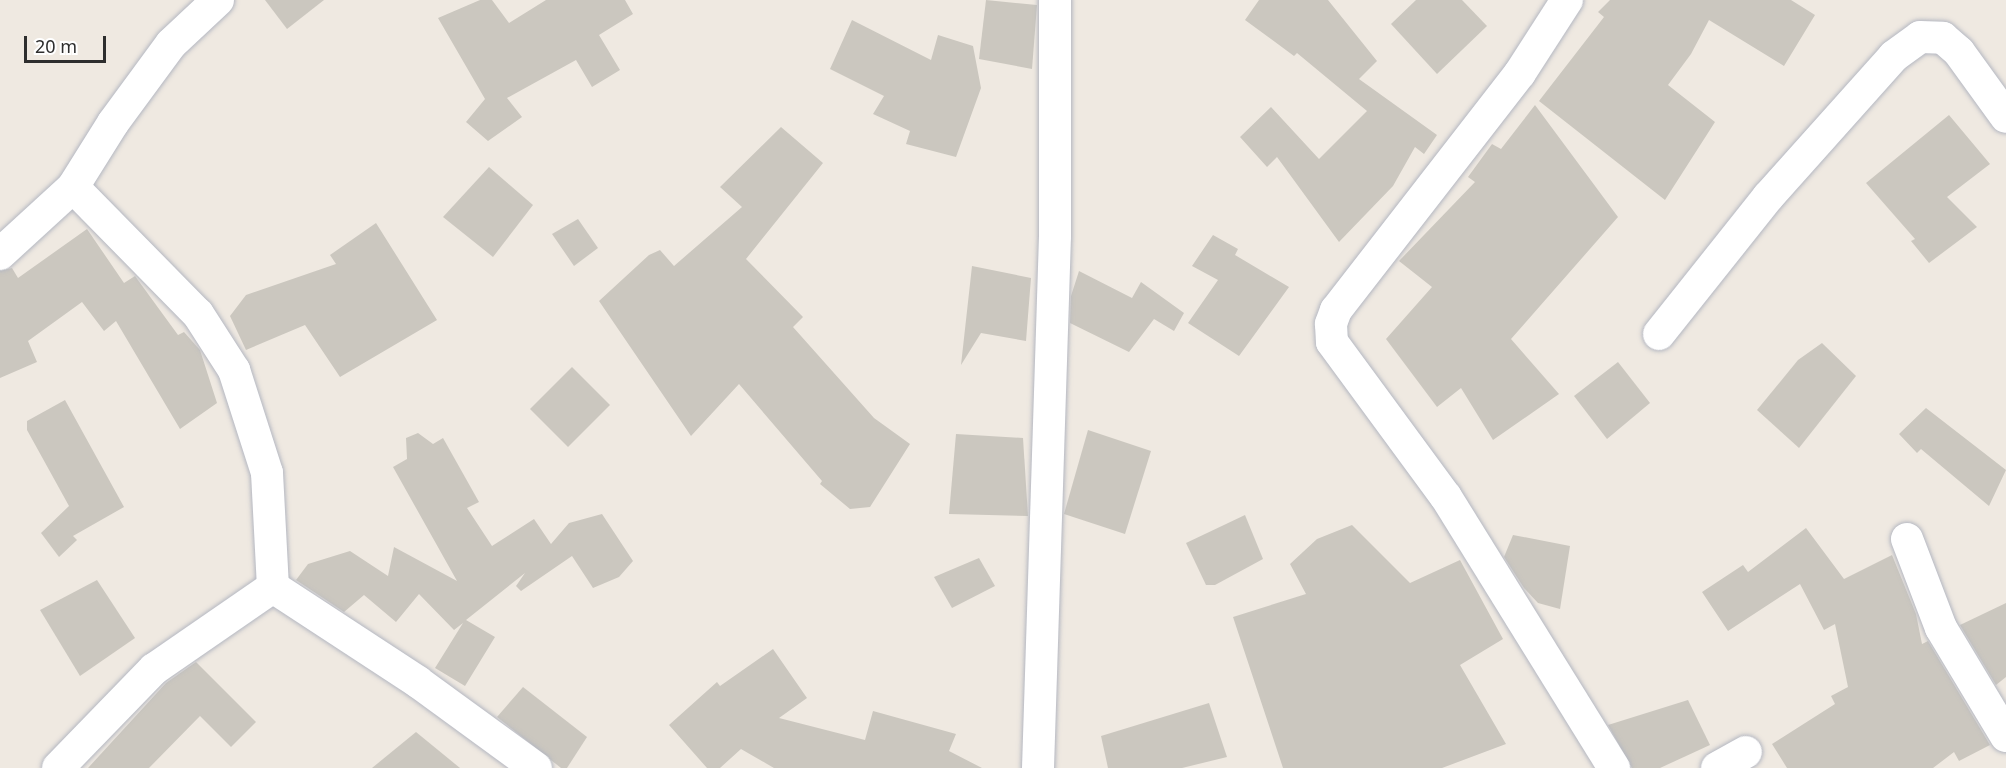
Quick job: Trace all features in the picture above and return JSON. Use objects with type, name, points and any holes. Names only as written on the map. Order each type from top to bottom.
[{"type":"street","points":[[0,254],[73,187],[113,123],[171,44],[218,0]]},
{"type":"street","points":[[1038,768],[1055,237],[1055,0]]},
{"type":"street","points":[[1567,0],[1520,73],[1336,310],[1331,324],[1332,342],[1446,497],[1614,768]]},
{"type":"street","points":[[1659,334],[1768,197],[1894,56],[1920,37],[1943,38],[1959,52],[2006,117]]},
{"type":"street","points":[[73,187],[198,314],[234,370],[267,473],[273,587]]},
{"type":"street","points":[[1907,539],[1941,628],[2006,736]]},
{"type":"street","points":[[58,768],[154,669],[273,587]]},
{"type":"street","points":[[273,587],[418,682],[536,768]]},
{"type":"street","points":[[1717,768],[1746,752]]},
{"type":"building","points":[[265,0],[324,0],[287,29]]},
{"type":"building","points":[[480,0],[492,0],[509,23],[546,0],[625,0],[633,14],[599,35],[620,70],[592,87],[576,60],[507,98],[522,117],[488,141],[466,122],[485,99],[438,18]]},
{"type":"building","points":[[986,0],[1037,5],[1032,69],[979,59]]},
{"type":"building","points":[[1259,0],[1328,0],[1377,61],[1359,79],[1437,135],[1424,154],[1415,147],[1393,186],[1339,242],[1277,157],[1267,167],[1240,137],[1271,107],[1319,159],[1367,111],[1297,53],[1294,56],[1245,20]]},
{"type":"building","points":[[1416,0],[1462,0],[1487,26],[1437,74],[1391,24]]},
{"type":"building","points":[[1610,0],[1791,0],[1815,15],[1784,66],[1709,20],[1691,54],[1668,85],[1715,122],[1665,200],[1539,101],[1604,17],[1598,12]]},
{"type":"building","points":[[852,20],[931,60],[938,35],[973,46],[981,88],[956,157],[906,144],[910,131],[873,114],[884,96],[830,69]]},
{"type":"building","points":[[1535,105],[1618,217],[1511,339],[1559,394],[1493,440],[1461,388],[1437,407],[1386,339],[1432,287],[1399,261],[1475,182],[1468,177],[1492,144],[1501,149]]},
{"type":"building","points":[[1949,115],[1990,164],[1947,197],[1977,227],[1929,263],[1911,241],[1915,239],[1866,183]]},
{"type":"building","points":[[781,127],[823,163],[746,259],[803,317],[793,327],[874,418],[910,444],[870,507],[850,509],[820,484],[822,481],[739,384],[691,436],[599,301],[649,255],[660,250],[674,266],[742,207],[720,187]]},
{"type":"building","points":[[489,167],[533,205],[493,257],[443,217]]},
{"type":"building","points":[[578,219],[598,248],[574,266],[552,234]]},
{"type":"building","points":[[376,223],[437,320],[340,377],[305,325],[246,350],[230,316],[246,295],[336,264],[330,255]]},
{"type":"building","points":[[87,229],[124,283],[135,276],[178,335],[184,332],[200,350],[217,403],[180,429],[116,321],[104,331],[82,302],[28,341],[37,362],[0,378],[0,271],[12,268],[18,278]]},
{"type":"building","points":[[1213,235],[1238,249],[1235,255],[1289,287],[1239,356],[1188,323],[1218,280],[1192,266]]},
{"type":"building","points":[[972,266],[1031,278],[1026,341],[981,333],[961,365]]},
{"type":"building","points":[[1079,271],[1132,298],[1141,282],[1184,313],[1174,331],[1154,319],[1129,352],[1070,323],[1071,296]]},
{"type":"building","points":[[1822,343],[1856,376],[1799,448],[1757,410],[1798,360]]},
{"type":"building","points":[[1618,362],[1650,403],[1607,439],[1574,396]]},
{"type":"building","points":[[572,367],[610,405],[568,447],[530,409]]},
{"type":"building","points":[[65,400],[124,507],[73,536],[77,540],[59,557],[41,533],[69,506],[27,430],[27,421]]},
{"type":"building","points":[[1926,408],[2006,470],[1989,506],[1921,449],[1917,453],[1899,434]]},
{"type":"building","points":[[1088,430],[1151,451],[1125,534],[1064,514]]},
{"type":"building","points":[[418,433],[433,444],[443,438],[479,502],[467,508],[492,546],[534,519],[551,544],[569,523],[602,514],[633,561],[619,577],[593,588],[572,556],[521,591],[516,586],[525,573],[466,620],[495,637],[465,686],[435,668],[463,623],[454,630],[419,594],[396,622],[364,595],[344,612],[296,580],[308,564],[350,551],[388,576],[394,547],[457,581],[393,467],[407,459],[406,438]]},
{"type":"building","points":[[956,434],[1023,438],[1028,516],[949,514]]},
{"type":"building","points":[[1245,515],[1263,559],[1215,585],[1206,585],[1186,543]]},
{"type":"building","points":[[1352,525],[1410,583],[1460,560],[1503,639],[1460,665],[1506,744],[1442,768],[1283,768],[1233,617],[1306,594],[1290,564],[1317,539]]},
{"type":"building","points":[[1806,528],[1844,579],[1892,555],[1916,614],[1922,644],[1928,641],[1990,745],[1959,761],[1954,752],[1933,768],[1787,768],[1772,744],[1835,704],[1831,696],[1848,687],[1835,624],[1824,630],[1800,584],[1728,631],[1702,592],[1743,565],[1748,572]]},
{"type":"building","points":[[1513,535],[1570,546],[1560,609],[1538,603],[1524,588],[1504,557]]},
{"type":"building","points":[[979,558],[995,586],[952,608],[934,577]]},
{"type":"building","points":[[97,580],[135,638],[80,676],[40,610]]},
{"type":"building","points":[[2006,603],[2006,677],[1996,685],[1960,625]]},
{"type":"building","points":[[773,649],[807,698],[779,718],[865,740],[873,711],[956,734],[949,751],[982,768],[774,768],[741,749],[720,768],[707,768],[669,725],[717,682],[720,686]]},
{"type":"building","points":[[196,662],[256,722],[231,747],[200,716],[149,768],[88,768],[166,683]]},
{"type":"building","points":[[523,687],[587,737],[567,768],[561,768],[497,717]]},
{"type":"building","points":[[1688,700],[1710,745],[1660,768],[1632,768],[1608,725]]},
{"type":"building","points":[[1209,703],[1227,757],[1182,768],[1108,768],[1101,736]]},
{"type":"building","points":[[416,732],[460,768],[372,768]]}]
